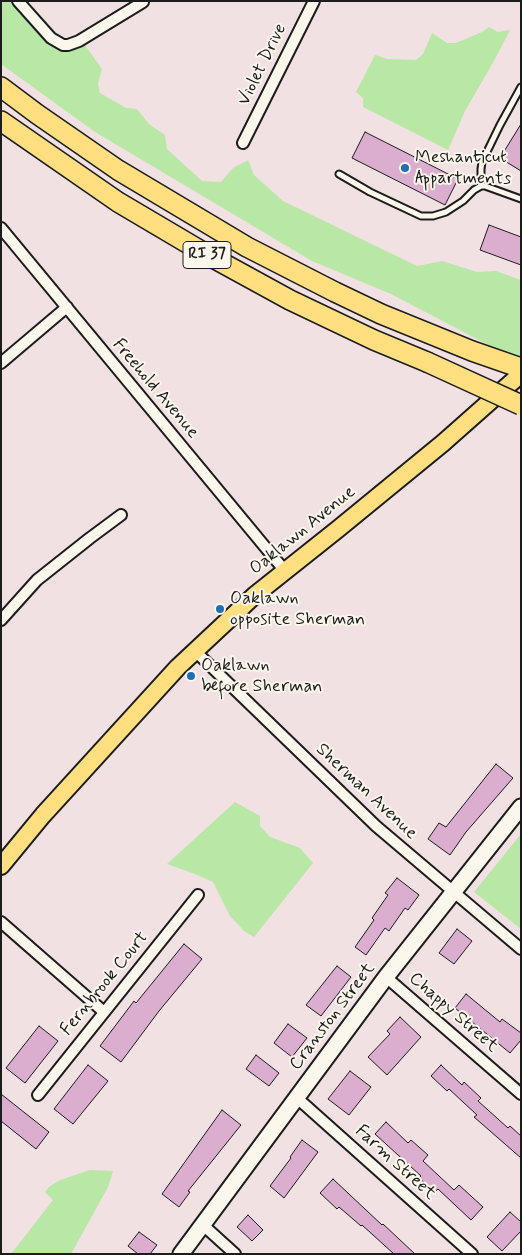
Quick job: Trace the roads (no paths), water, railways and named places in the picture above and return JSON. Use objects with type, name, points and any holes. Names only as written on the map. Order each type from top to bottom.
[{"type":"highway","name":"RI 37","points":[[1,87],[118,170],[240,243],[335,292],[390,317],[472,351],[521,368]]},
{"type":"highway","name":"RI 37","points":[[1,121],[118,202],[206,254],[290,300],[374,340],[521,398]]},
{"type":"highway","points":[[427,362],[521,404]]},
{"type":"main road","name":"Oaklawn Avenue","points":[[1,866],[43,815],[178,667],[255,595],[443,443],[521,374]]},
{"type":"street","points":[[18,1],[51,38],[63,45],[79,41],[143,2]]},
{"type":"street","name":"Violet Drive","points":[[243,143],[314,1]]},
{"type":"street","name":"Freehold Avenue","points":[[1,228],[285,570]]},
{"type":"street","points":[[1,363],[66,307]]},
{"type":"street","points":[[1,620],[37,580],[121,516]]},
{"type":"street","name":"Sherman Avenue","points":[[196,651],[376,826],[521,949]]},
{"type":"street","name":"Cranston Street","points":[[181,1254],[386,977],[521,807]]},
{"type":"street","name":"Fernbrook Court","points":[[38,1095],[198,895]]},
{"type":"street","points":[[1,922],[104,1012]]},
{"type":"street","name":"Chappy Street","points":[[386,977],[521,1094]]},
{"type":"street","name":"Farm Street","points":[[296,1097],[472,1254]]},
{"type":"street","points":[[203,1225],[235,1254]]},
{"type":"lane","points":[[481,186],[482,162],[521,87]]},
{"type":"lane","points":[[339,174],[370,192],[422,216],[433,216],[446,212],[481,186],[486,186],[521,199]]},
{"type":"place","name":"Meshanticut Appartments","points":[[405,168]]},
{"type":"place","name":"Oaklawn opposite Sherman","points":[[220,609]]},
{"type":"place","name":"Oaklawn before Sherman","points":[[191,676]]}]
